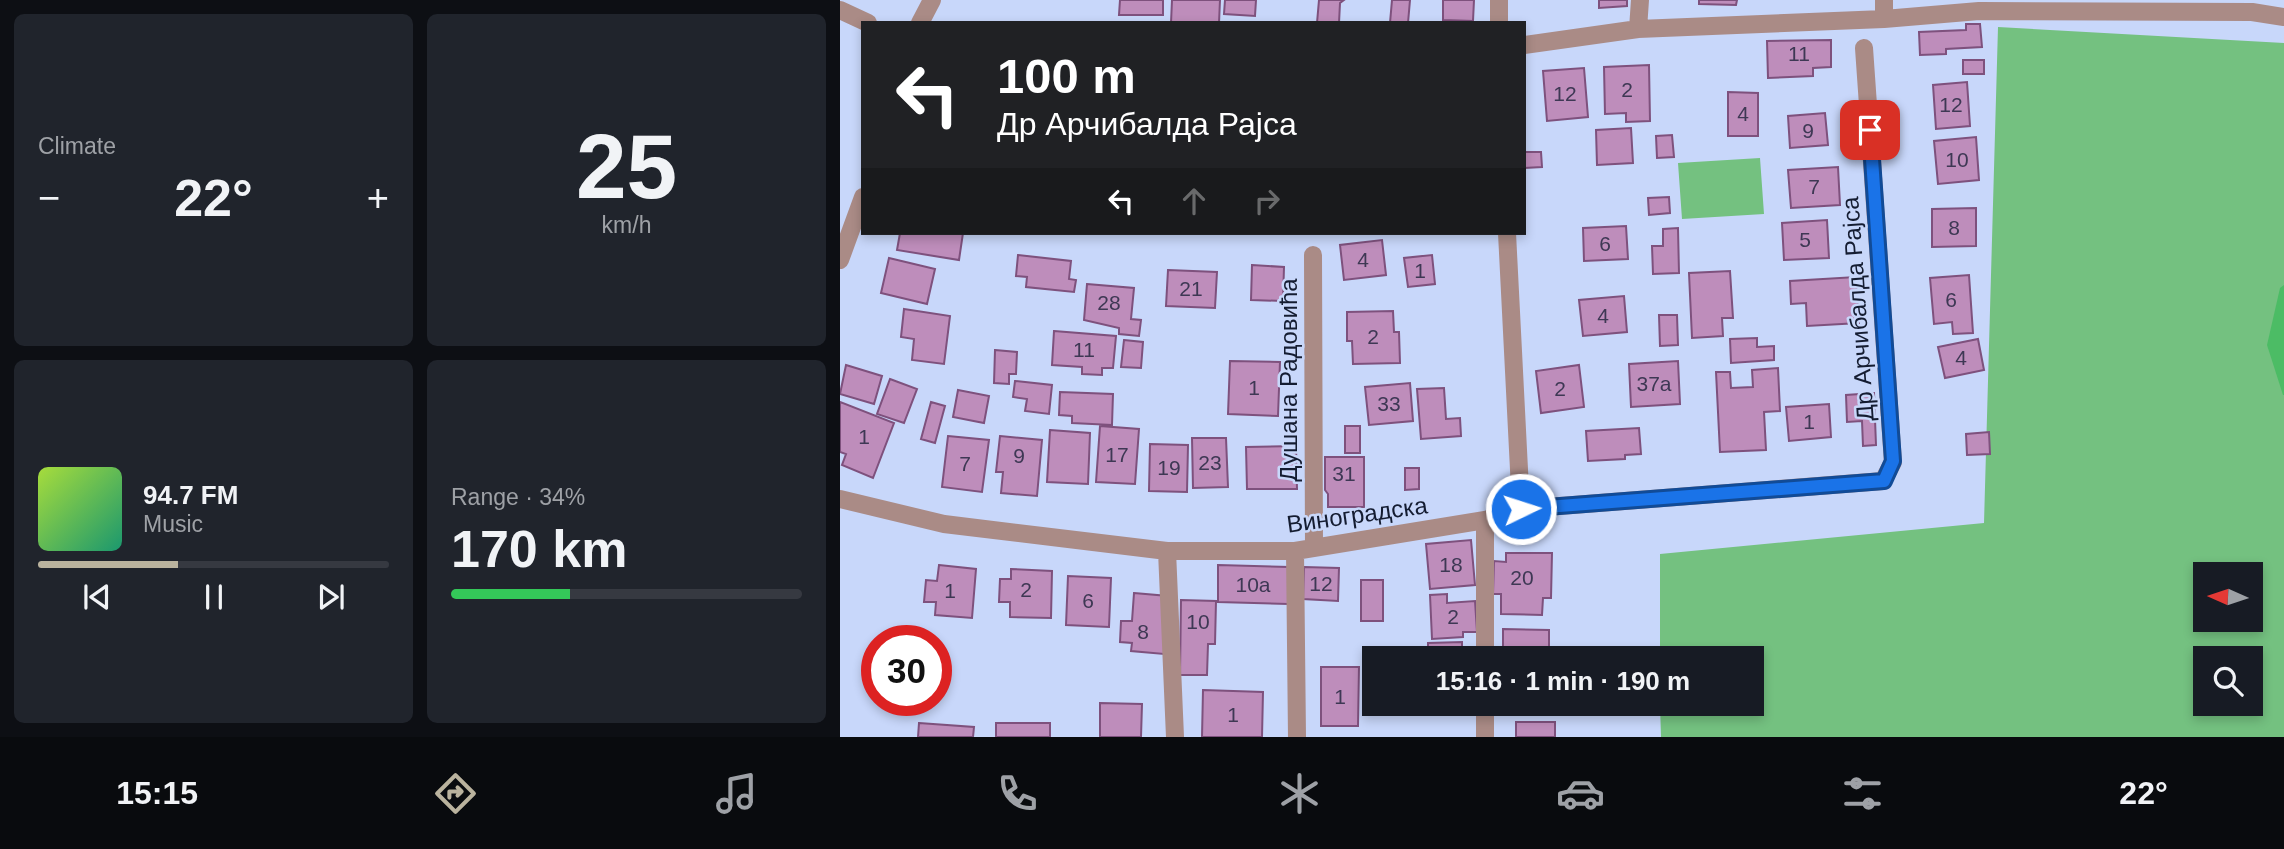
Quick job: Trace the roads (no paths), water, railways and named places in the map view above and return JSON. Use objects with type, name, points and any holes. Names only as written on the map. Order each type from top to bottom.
[{"type":"street","points":[[921,21],[932,0]]},
{"type":"street","points":[[1499,0],[1499,21]]},
{"type":"street","points":[[1638,29],[1640,0]]},
{"type":"street","points":[[1884,0],[1884,19]]},
{"type":"street","points":[[1526,45],[1638,29],[1884,19],[2052,5],[2252,6],[2284,18]]},
{"type":"street","points":[[840,10],[864,21]]},
{"type":"street","name":"Др Арчибалда Рајса","points":[[1864,48],[1893,461],[1884,481]]},
{"type":"street","points":[[840,260],[861,202]]},
{"type":"street","points":[[1507,235],[1521,509]]},
{"type":"street","name":"Душана Радовића","points":[[1313,255],[1314,548]]},
{"type":"street","name":"Виноградска","points":[[840,499],[944,524],[1167,551],[1295,551],[1485,520],[1521,509],[1884,481]]},
{"type":"street","points":[[1485,520],[1485,646]]},
{"type":"street","points":[[1167,551],[1174,737]]},
{"type":"street","points":[[1295,551],[1297,737]]},
{"type":"street","points":[[1485,716],[1485,737]]}]
